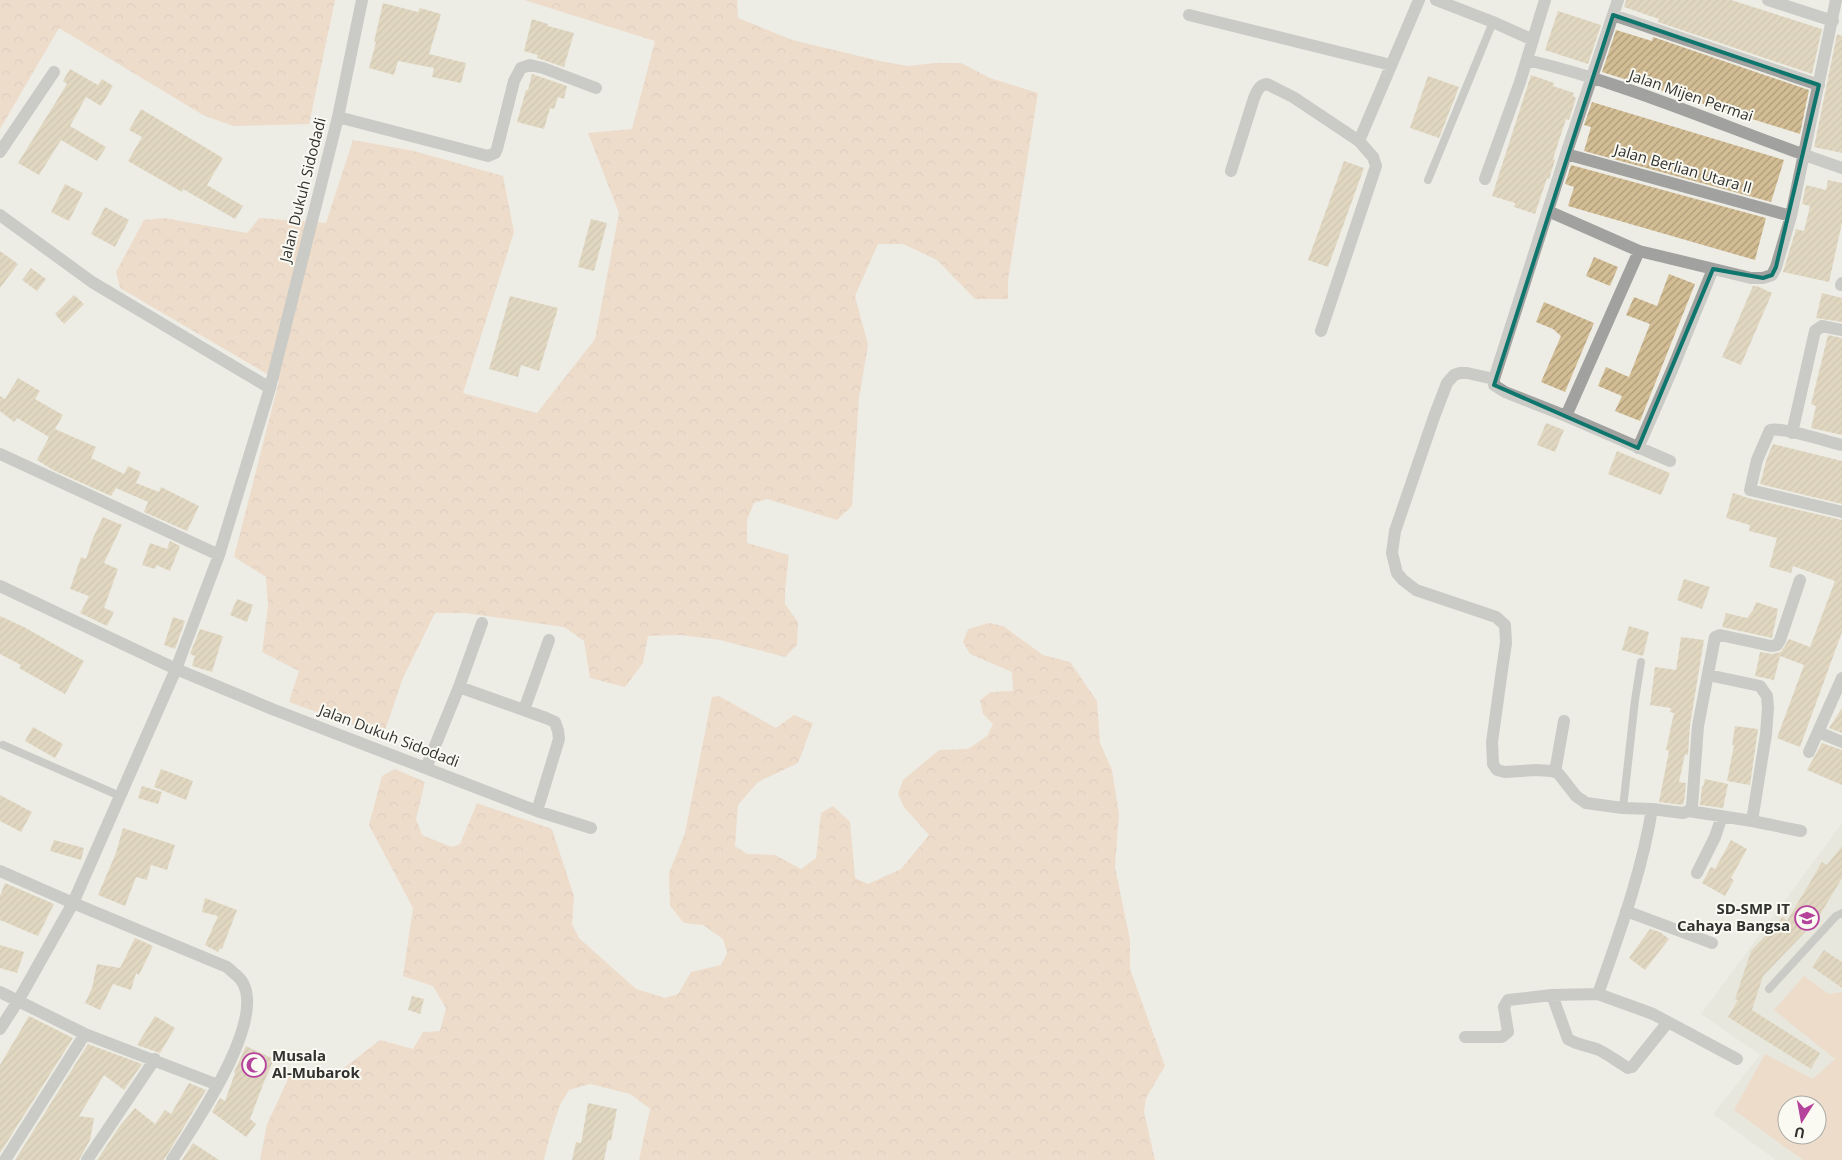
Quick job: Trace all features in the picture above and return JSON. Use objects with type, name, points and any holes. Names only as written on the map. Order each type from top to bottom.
[{"type":"street","name":"Jalan Dukuh Sidodadi","points":[[0,1028],[18,1001],[73,903],[176,669],[219,555],[270,388],[338,117],[362,0]]},
{"type":"street","points":[[1359,141],[1419,0]]},
{"type":"street","points":[[1436,0],[1533,40]]},
{"type":"street","points":[[1485,179],[1546,0]]},
{"type":"street","points":[[1618,0],[1566,154],[1494,379],[1494,385],[1498,389],[1670,461]]},
{"type":"street","points":[[1768,0],[1833,20]]},
{"type":"street","points":[[1548,211],[1639,250],[1750,278],[1763,278],[1772,275],[1790,216],[1836,0]]},
{"type":"street","points":[[1613,14],[1819,85]]},
{"type":"street","points":[[1189,15],[1391,65]]},
{"type":"street","name":"Jalan Mijen Permai","points":[[1527,60],[1550,65],[1708,117],[1842,168]]},
{"type":"street","points":[[338,117],[488,156],[495,153],[498,149],[514,81],[521,68],[530,65],[543,68],[596,88]]},
{"type":"street","points":[[0,152],[54,72]]},
{"type":"street","points":[[1231,171],[1257,90],[1264,84],[1293,97],[1359,141],[1373,157],[1376,166],[1321,331]]},
{"type":"street","name":"Jalan Berlian Utara II","points":[[1566,154],[1790,216]]},
{"type":"street","points":[[0,215],[92,282],[270,388]]},
{"type":"street","points":[[1566,416],[1639,250]]},
{"type":"street","points":[[1638,448],[1713,269]]},
{"type":"street","points":[[1792,433],[1815,331],[1822,326],[1842,330]]},
{"type":"street","points":[[1494,379],[1460,373],[1454,375],[1447,383],[1395,531],[1392,554],[1394,566],[1403,580],[1416,590],[1476,609],[1503,621],[1506,630],[1506,643],[1492,742],[1492,764],[1497,770],[1506,772],[1536,770],[1555,772],[1564,780],[1576,796],[1586,803],[1683,813],[1689,811],[1801,831]]},
{"type":"street","points":[[1842,444],[1776,429],[1770,430],[1757,460],[1750,490],[1842,512]]},
{"type":"street","points":[[0,454],[219,555]]},
{"type":"street","points":[[1689,811],[1692,806],[1698,726],[1715,637],[1720,635],[1771,646],[1777,645],[1800,580]]},
{"type":"street","name":"Jalan Dukuh Sidodadi","points":[[0,586],[176,669],[272,709],[537,811],[591,828]]},
{"type":"street","points":[[426,768],[459,687],[482,623]]},
{"type":"street","points":[[524,710],[549,640]]},
{"type":"street","points":[[1708,674],[1757,684],[1767,696],[1766,734],[1752,821]]},
{"type":"street","points":[[1809,752],[1842,678]]},
{"type":"street","points":[[459,687],[555,722],[558,739],[537,811]]},
{"type":"street","points":[[1555,772],[1564,721]]},
{"type":"street","points":[[1818,732],[1842,742]]},
{"type":"street","points":[[1598,994],[1644,854],[1652,809]]},
{"type":"street","points":[[1697,873],[1715,837],[1722,816]]},
{"type":"street","points":[[0,870],[73,903],[227,967],[243,983],[247,995],[244,1026],[235,1051],[218,1085],[172,1160]]},
{"type":"street","points":[[1626,911],[1712,943]]},
{"type":"street","points":[[0,992],[85,1034],[155,1059],[218,1085]]},
{"type":"street","points":[[1465,1037],[1502,1037],[1508,1032],[1504,1007],[1508,1000],[1552,995],[1598,994],[1668,1022],[1738,1059]]},
{"type":"street","points":[[1552,995],[1568,1039],[1573,1043],[1592,1047],[1603,1052],[1628,1068],[1632,1068],[1668,1022]]},
{"type":"street","points":[[5,1160],[85,1034]]},
{"type":"street","points":[[87,1160],[155,1059]]},
{"type":"lane","points":[[1428,180],[1493,22]]},
{"type":"lane","points":[[1623,808],[1641,662]]},
{"type":"lane","points":[[3,745],[120,796]]},
{"type":"lane","points":[[1769,989],[1836,916],[1842,913]]},
{"type":"highlighted area","points":[[1613,15],[1819,85],[1776,267],[1772,275],[1763,278],[1713,269],[1638,448],[1494,385]]},
{"type":"shaded area","name":"SD-SMP IT Cahaya Bangsa","points":[[1842,823],[1842,1160],[1776,1160],[1713,1114],[1760,1055],[1701,1014]]},
{"type":"green space","points":[[0,0],[335,0],[309,124],[233,126],[203,115],[59,28],[0,129]]},
{"type":"green space","points":[[524,0],[737,0],[738,18],[792,40],[908,66],[961,63],[990,78],[1038,93],[1008,280],[1008,299],[975,299],[937,260],[903,244],[878,244],[855,296],[868,345],[859,398],[852,506],[837,520],[767,499],[754,503],[747,520],[747,543],[789,555],[785,604],[798,622],[797,645],[785,657],[720,640],[680,635],[648,636],[643,663],[625,687],[590,678],[584,641],[564,627],[465,613],[435,613],[403,678],[383,736],[289,702],[299,671],[262,652],[268,607],[266,577],[234,557],[279,381],[120,288],[116,272],[144,220],[164,218],[247,233],[259,218],[326,223],[353,140],[414,151],[503,176],[514,232],[463,393],[537,413],[595,339],[619,213],[588,133],[632,129],[655,41]]},
{"type":"green space","points":[[989,623],[1003,626],[1043,655],[1070,662],[1097,701],[1100,743],[1112,770],[1119,814],[1115,867],[1130,940],[1130,969],[1165,1066],[1146,1098],[1144,1112],[1155,1160],[639,1160],[650,1109],[630,1094],[590,1084],[569,1090],[560,1105],[544,1160],[260,1160],[267,1124],[291,1073],[339,1072],[380,1040],[413,1049],[423,1032],[440,1031],[446,1008],[433,986],[403,976],[413,908],[369,825],[382,776],[395,769],[425,782],[416,819],[422,835],[452,847],[460,844],[477,803],[552,829],[574,896],[572,924],[579,938],[636,989],[665,998],[678,994],[691,972],[721,965],[727,953],[723,939],[703,925],[684,923],[670,906],[669,873],[685,833],[712,697],[719,696],[776,728],[794,715],[813,723],[798,763],[758,782],[738,805],[735,846],[747,854],[775,855],[801,869],[816,858],[821,813],[833,806],[850,822],[855,878],[868,884],[901,869],[929,835],[904,807],[898,794],[903,780],[939,750],[968,749],[987,736],[993,724],[983,714],[980,700],[991,692],[1013,691],[1012,672],[970,654],[963,642],[968,629]]},
{"type":"green space","points":[[1804,976],[1829,994],[1842,992],[1842,1160],[1803,1160],[1782,1145],[1827,1145],[1827,1095],[1777,1095],[1777,1141],[1734,1110],[1765,1054],[1813,1079],[1835,1059],[1774,1010]]},
{"type":"building","points":[[1626,0],[1731,0],[1822,29],[1812,74],[1658,22],[1659,19],[1624,7]]},
{"type":"building","points":[[383,3],[418,12],[420,8],[441,14],[429,54],[466,63],[461,83],[432,77],[434,68],[398,61],[394,75],[369,68]]},
{"type":"building","points":[[1558,11],[1601,25],[1588,64],[1545,50]]},
{"type":"building","points":[[532,19],[548,24],[548,26],[574,33],[564,67],[537,58],[538,55],[524,51]]},
{"type":"building","points":[[1616,30],[1652,41],[1653,37],[1809,90],[1800,134],[1602,72]]},
{"type":"building","points":[[1837,34],[1842,36],[1842,153],[1814,147]]},
{"type":"building","points":[[70,69],[98,85],[102,79],[113,86],[101,106],[86,97],[70,126],[106,147],[97,161],[61,140],[39,175],[18,163],[67,84],[63,81]]},
{"type":"building","points":[[532,74],[567,86],[564,99],[558,97],[554,109],[550,108],[544,129],[517,122]]},
{"type":"building","points":[[1531,75],[1554,83],[1553,86],[1574,93],[1573,96],[1576,98],[1569,120],[1566,119],[1553,159],[1555,160],[1549,179],[1547,178],[1535,214],[1514,207],[1515,203],[1492,196]]},
{"type":"building","points":[[1428,76],[1459,87],[1439,138],[1410,128]]},
{"type":"building","points":[[1592,102],[1784,160],[1771,202],[1584,151],[1591,127],[1584,125]]},
{"type":"building","points":[[141,109],[223,158],[207,185],[243,206],[235,219],[183,189],[182,192],[128,161],[142,137],[129,130]]},
{"type":"building","points":[[1344,161],[1364,168],[1328,267],[1308,260]]},
{"type":"building","points":[[1571,165],[1766,218],[1755,260],[1568,206],[1574,187],[1565,184]]},
{"type":"building","points":[[1828,180],[1842,183],[1842,223],[1829,282],[1783,272],[1796,229],[1804,231],[1810,206],[1802,204],[1806,185],[1826,190]]},
{"type":"building","points":[[65,184],[83,193],[69,221],[51,212]]},
{"type":"building","points":[[105,207],[129,220],[115,247],[91,234]]},
{"type":"building","points":[[591,219],[607,223],[594,271],[578,267]]},
{"type":"building","points":[[0,251],[18,264],[0,288]]},
{"type":"building","points":[[1594,257],[1618,267],[1610,286],[1586,276]]},
{"type":"building","points":[[31,268],[46,279],[37,291],[22,280]]},
{"type":"building","points":[[1669,274],[1695,284],[1640,421],[1615,411],[1622,396],[1598,386],[1606,367],[1629,377],[1650,324],[1626,315],[1634,297],[1657,306]]},
{"type":"building","points":[[1753,286],[1772,293],[1741,365],[1722,357]]},
{"type":"building","points":[[1822,293],[1842,298],[1842,322],[1816,318]]},
{"type":"building","points":[[74,295],[84,304],[64,324],[55,314]]},
{"type":"building","points":[[510,296],[558,308],[539,371],[521,365],[518,377],[489,369]]},
{"type":"building","points":[[1544,302],[1594,323],[1565,392],[1541,382],[1561,336],[1553,329],[1536,322]]},
{"type":"building","points":[[1828,335],[1842,338],[1842,435],[1811,428],[1816,406],[1811,404]]},
{"type":"building","points":[[18,378],[40,391],[35,399],[63,415],[55,429],[96,447],[91,458],[124,474],[128,466],[141,472],[136,483],[159,492],[161,487],[199,506],[187,531],[144,512],[148,502],[116,488],[111,496],[53,470],[37,460],[49,437],[17,418],[14,422],[0,411],[0,396],[5,399]]},
{"type":"building","points":[[1546,423],[1564,430],[1555,452],[1537,445]]},
{"type":"building","points":[[1773,444],[1842,461],[1842,504],[1760,484]]},
{"type":"building","points":[[1617,451],[1670,473],[1661,495],[1608,474]]},
{"type":"building","points":[[1733,493],[1842,520],[1842,632],[1800,747],[1777,738],[1804,665],[1780,656],[1774,680],[1755,676],[1760,652],[1772,654],[1781,652],[1789,639],[1810,647],[1835,581],[1793,566],[1791,573],[1769,567],[1777,538],[1749,531],[1750,525],[1726,518]]},
{"type":"building","points":[[103,517],[122,525],[104,563],[118,569],[104,608],[114,612],[107,626],[80,613],[89,596],[70,589],[81,557],[86,559]]},
{"type":"building","points":[[170,541],[180,546],[170,571],[156,565],[155,569],[142,565],[150,543],[167,549]]},
{"type":"building","points":[[1684,579],[1710,587],[1702,609],[1677,600]]},
{"type":"building","points":[[237,599],[253,605],[247,622],[230,615]]},
{"type":"building","points":[[1756,602],[1778,609],[1772,638],[1722,627],[1726,613],[1747,618]]},
{"type":"building","points":[[0,616],[24,627],[84,661],[65,694],[19,668],[21,665],[0,654]]},
{"type":"building","points":[[173,617],[185,621],[175,649],[164,645]]},
{"type":"building","points":[[1629,626],[1649,632],[1643,656],[1622,650]]},
{"type":"building","points":[[200,629],[223,636],[212,672],[192,666],[195,656],[190,654]]},
{"type":"building","points":[[1681,637],[1704,640],[1690,725],[1688,755],[1685,754],[1679,782],[1686,783],[1684,803],[1682,805],[1659,802],[1669,751],[1666,750],[1674,713],[1670,712],[1671,708],[1650,705],[1655,667],[1676,670]]},
{"type":"building","points":[[1842,708],[1842,733],[1829,728]]},
{"type":"building","points":[[1735,726],[1758,729],[1750,785],[1727,781],[1734,745],[1732,745]]},
{"type":"building","points":[[33,727],[63,744],[55,758],[25,741]]},
{"type":"building","points":[[1822,743],[1842,750],[1842,785],[1807,770]]},
{"type":"building","points":[[161,769],[193,781],[186,800],[154,787]]},
{"type":"building","points":[[1705,779],[1728,784],[1723,808],[1700,805],[1702,786]]},
{"type":"building","points":[[142,786],[162,792],[158,804],[138,798]]},
{"type":"building","points":[[0,795],[32,812],[21,832],[0,821]]},
{"type":"building","points":[[123,828],[175,845],[167,870],[151,865],[147,880],[136,877],[125,906],[98,895],[116,853]]},
{"type":"building","points":[[54,840],[84,848],[81,860],[50,851]]},
{"type":"building","points":[[1731,840],[1747,849],[1731,878],[1734,880],[1725,896],[1702,883],[1711,867],[1715,869]]},
{"type":"building","points":[[1842,846],[1842,878],[1812,928],[1810,927],[1763,976],[1752,1010],[1820,1053],[1811,1069],[1728,1017],[1738,1000],[1735,999],[1751,951],[1783,917],[1787,921],[1822,862],[1827,865]]},
{"type":"building","points":[[5,883],[54,904],[38,936],[0,920],[0,896]]},
{"type":"building","points":[[205,898],[237,910],[222,949],[220,948],[218,952],[205,945],[218,916],[202,912]]},
{"type":"building","points":[[1650,929],[1660,932],[1669,939],[1645,970],[1629,958]]},
{"type":"building","points":[[135,938],[153,946],[139,975],[136,973],[131,990],[113,984],[100,1010],[85,1003],[92,988],[97,964],[120,968]]},
{"type":"building","points":[[0,945],[24,952],[17,973],[0,968]]},
{"type":"building","points":[[1824,950],[1842,962],[1842,988],[1812,967]]},
{"type":"building","points":[[412,996],[424,999],[420,1014],[408,1010]]},
{"type":"building","points":[[29,1016],[73,1038],[0,1153],[0,1065]]},
{"type":"building","points":[[155,1016],[175,1028],[160,1053],[137,1045]]},
{"type":"building","points":[[88,1044],[142,1064],[124,1090],[104,1075],[79,1116],[94,1118],[90,1140],[79,1160],[15,1160]]},
{"type":"building","points":[[246,1046],[274,1059],[250,1119],[256,1124],[246,1137],[212,1112],[220,1098],[225,1101],[234,1072]]},
{"type":"building","points":[[189,1083],[206,1090],[164,1160],[97,1160],[119,1127],[135,1108],[155,1124],[165,1110],[171,1114]]},
{"type":"building","points":[[588,1103],[617,1109],[611,1141],[608,1140],[604,1160],[572,1160],[576,1142],[581,1143]]},
{"type":"building","points":[[193,1143],[219,1160],[182,1160]]},
{"type":"place","name":"SD-SMP IT Cahaya Bangsa","points":[[1807,918]]},
{"type":"place","name":"Musala Al-Mubarok","points":[[254,1065]]}]
